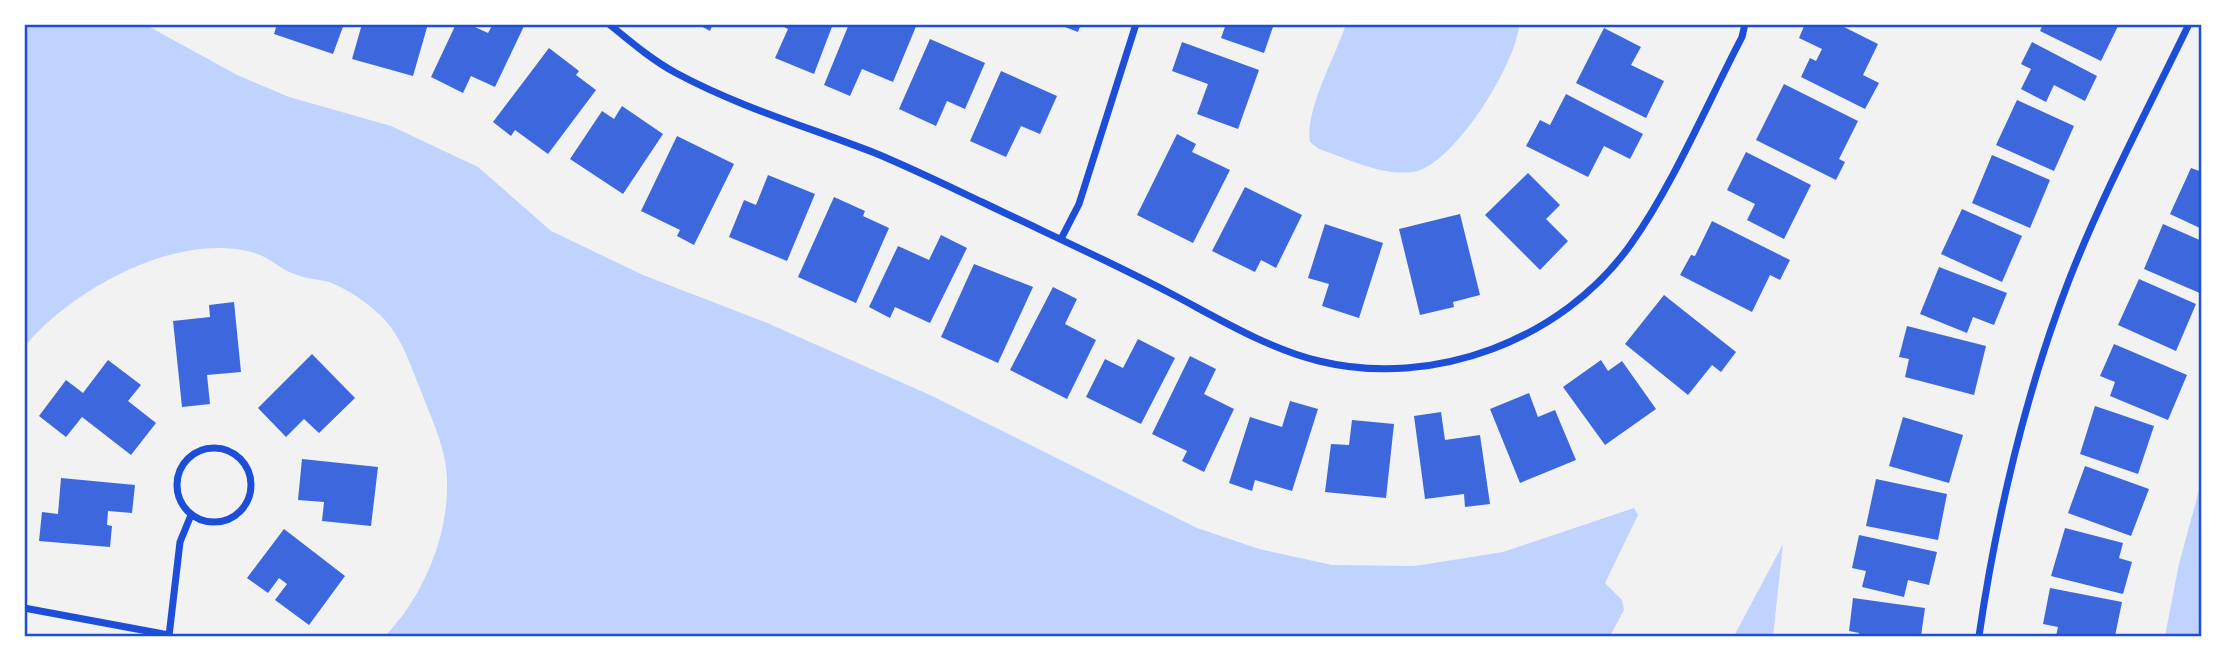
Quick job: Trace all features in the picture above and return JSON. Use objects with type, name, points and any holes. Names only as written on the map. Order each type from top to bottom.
[{"type":"street","points":[[609,24],[648,56],[698,84],[915,170],[1061,239],[1238,328],[1320,361],[1399,366],[1458,361],[1531,332],[1563,311],[1630,245],[1742,37],[1745,24]]},
{"type":"street","points":[[1061,239],[1079,204],[1136,24]]},
{"type":"street","points":[[1979,636],[2021,432],[2069,282],[2105,195],[2189,24]]},
{"type":"street","points":[[217,447],[239,456],[251,478],[251,491],[239,513],[215,522],[191,515],[178,495],[179,471],[185,461],[205,448],[217,447]]},
{"type":"street","points":[[24,608],[169,636],[180,542],[191,515]]},
{"type":"water","points":[[25,24],[146,25],[237,75],[289,97],[391,126],[478,167],[551,231],[643,275],[767,323],[930,395],[1197,528],[1259,549],[1332,565],[1415,566],[1503,552],[1634,508],[1638,515],[1605,583],[1622,600],[1624,610],[1610,636],[385,636],[400,619],[424,580],[441,535],[447,489],[442,448],[410,363],[391,328],[373,309],[336,285],[292,273],[255,253],[225,248],[194,250],[161,257],[98,285],[70,304],[25,346]]},
{"type":"water","points":[[1346,24],[1519,25],[1516,42],[1507,63],[1481,110],[1464,133],[1447,152],[1429,165],[1413,172],[1401,173],[1365,166],[1319,149],[1310,142],[1316,99]]},
{"type":"water","points":[[2201,483],[2201,636],[2165,636],[2179,564]]},
{"type":"water","points":[[1783,544],[1773,636],[1734,636]]},
{"type":"building","points":[[277,24],[344,24],[333,54],[274,34]]},
{"type":"building","points":[[362,24],[428,24],[413,76],[352,59]]},
{"type":"building","points":[[456,24],[477,24],[475,27],[488,33],[493,24],[525,24],[495,87],[471,76],[463,93],[431,77]]},
{"type":"building","points":[[697,24],[713,24],[710,31]]},
{"type":"building","points":[[778,24],[833,24],[814,74],[775,58],[788,29]]},
{"type":"building","points":[[849,24],[917,24],[893,82],[862,69],[850,96],[824,85]]},
{"type":"building","points":[[1057,24],[1081,24],[1078,32]]},
{"type":"building","points":[[1226,24],[1274,24],[1264,53],[1221,38]]},
{"type":"building","points":[[1805,24],[1838,24],[1878,44],[1863,75],[1879,83],[1865,109],[1801,77],[1810,58],[1816,61],[1822,49],[1799,38]]},
{"type":"building","points":[[2043,24],[2119,24],[2101,61],[2040,31]]},
{"type":"building","points":[[1604,28],[1641,47],[1631,65],[1664,81],[1646,118],[1576,83]]},
{"type":"building","points":[[930,39],[985,63],[965,109],[947,101],[936,126],[899,109]]},
{"type":"building","points":[[1182,42],[1259,70],[1238,129],[1197,114],[1208,84],[1172,71]]},
{"type":"building","points":[[2032,42],[2097,76],[2085,101],[2054,85],[2046,102],[2021,89],[2031,69],[2021,64]]},
{"type":"building","points":[[549,48],[579,71],[576,75],[596,90],[548,154],[515,130],[511,136],[493,122]]},
{"type":"building","points":[[1001,71],[1057,96],[1040,134],[1021,126],[1006,157],[970,141]]},
{"type":"building","points":[[1784,84],[1858,121],[1839,159],[1845,162],[1836,180],[1756,140]]},
{"type":"building","points":[[1566,94],[1643,134],[1630,159],[1604,146],[1588,177],[1526,146],[1540,120],[1550,125]]},
{"type":"building","points":[[2017,100],[2074,126],[2054,171],[1996,145]]},
{"type":"building","points":[[622,106],[663,134],[623,194],[570,159],[602,111],[614,119]]},
{"type":"building","points":[[1177,134],[1196,144],[1192,152],[1230,170],[1193,243],[1137,215]]},
{"type":"building","points":[[677,136],[734,164],[694,245],[677,236],[680,230],[641,211]]},
{"type":"building","points":[[1746,152],[1811,185],[1784,239],[1747,220],[1755,204],[1727,190]]},
{"type":"building","points":[[1992,155],[2050,180],[2030,228],[1972,203]]},
{"type":"building","points":[[2191,168],[2202,172],[2202,229],[2170,214]]},
{"type":"building","points":[[1528,173],[1560,205],[1546,219],[1568,241],[1540,270],[1485,215]]},
{"type":"building","points":[[768,175],[815,194],[787,261],[729,237],[744,200],[756,205]]},
{"type":"building","points":[[1245,187],[1302,215],[1276,268],[1261,260],[1255,272],[1212,251]]},
{"type":"building","points":[[834,197],[865,211],[863,216],[889,228],[856,303],[798,277]]},
{"type":"building","points":[[1962,209],[2022,236],[2002,282],[1941,254]]},
{"type":"building","points":[[1460,214],[1480,295],[1453,302],[1454,307],[1420,315],[1399,229]]},
{"type":"building","points":[[1712,221],[1790,260],[1780,280],[1770,275],[1752,312],[1680,275],[1691,255],[1695,256]]},
{"type":"building","points":[[1325,224],[1383,243],[1359,318],[1322,306],[1329,284],[1308,278]]},
{"type":"building","points":[[2163,224],[2202,241],[2202,294],[2144,269]]},
{"type":"building","points":[[941,235],[967,248],[930,323],[895,307],[890,318],[869,307],[898,246],[929,260]]},
{"type":"building","points":[[974,264],[1033,287],[998,363],[941,337]]},
{"type":"building","points":[[1939,267],[2007,293],[1994,325],[1973,317],[1967,333],[1920,314]]},
{"type":"building","points":[[2139,279],[2196,304],[2176,351],[2118,325]]},
{"type":"building","points":[[1053,287],[1077,299],[1065,324],[1096,340],[1067,399],[1010,370]]},
{"type":"building","points":[[1664,295],[1736,352],[1721,372],[1712,365],[1688,395],[1625,344]]},
{"type":"building","points":[[234,302],[241,372],[207,375],[210,404],[182,407],[173,321],[210,317],[209,305]]},
{"type":"building","points":[[1907,326],[1986,346],[1974,395],[1905,377],[1909,359],[1899,357]]},
{"type":"building","points":[[1138,339],[1175,358],[1141,424],[1086,397],[1105,359],[1123,368]]},
{"type":"building","points":[[2114,344],[2187,375],[2168,420],[2110,396],[2115,382],[2100,376]]},
{"type":"building","points":[[312,354],[355,398],[319,433],[304,419],[286,437],[258,408]]},
{"type":"building","points":[[1190,356],[1216,369],[1204,394],[1234,409],[1204,472],[1182,461],[1187,451],[1152,434]]},
{"type":"building","points":[[108,360],[141,385],[128,401],[156,423],[131,455],[82,417],[66,437],[39,416],[66,380],[83,393]]},
{"type":"building","points":[[1601,360],[1608,371],[1622,361],[1656,409],[1605,445],[1563,387]]},
{"type":"building","points":[[1529,393],[1538,417],[1555,410],[1576,460],[1520,483],[1490,409]]},
{"type":"building","points":[[1290,401],[1318,409],[1292,491],[1255,480],[1252,491],[1229,483],[1250,417],[1282,427]]},
{"type":"building","points":[[2095,406],[2154,426],[2138,474],[2080,454]]},
{"type":"building","points":[[1441,412],[1445,440],[1480,435],[1490,504],[1465,507],[1464,494],[1425,499],[1414,416]]},
{"type":"building","points":[[1903,417],[1963,435],[1949,483],[1889,466]]},
{"type":"building","points":[[1352,420],[1394,424],[1386,498],[1325,492],[1331,444],[1349,445]]},
{"type":"building","points":[[302,459],[378,467],[371,526],[322,521],[324,502],[298,500]]},
{"type":"building","points":[[2085,466],[2149,489],[2131,536],[2068,513]]},
{"type":"building","points":[[61,478],[135,485],[132,513],[108,511],[107,525],[112,526],[110,547],[39,541],[42,512],[58,514]]},
{"type":"building","points":[[1876,479],[1947,494],[1938,540],[1866,526]]},
{"type":"building","points":[[2065,528],[2123,543],[2119,558],[2132,562],[2123,594],[2051,576]]},
{"type":"building","points":[[284,529],[345,576],[309,625],[275,600],[287,584],[279,578],[268,593],[247,578]]},
{"type":"building","points":[[1859,535],[1937,552],[1929,585],[1908,580],[1904,597],[1862,587],[1866,571],[1852,568]]},
{"type":"building","points":[[2050,588],[2122,602],[2115,636],[2056,636],[2058,627],[2043,624]]},
{"type":"building","points":[[1853,598],[1925,608],[1921,636],[1858,636],[1859,633],[1849,631]]}]
